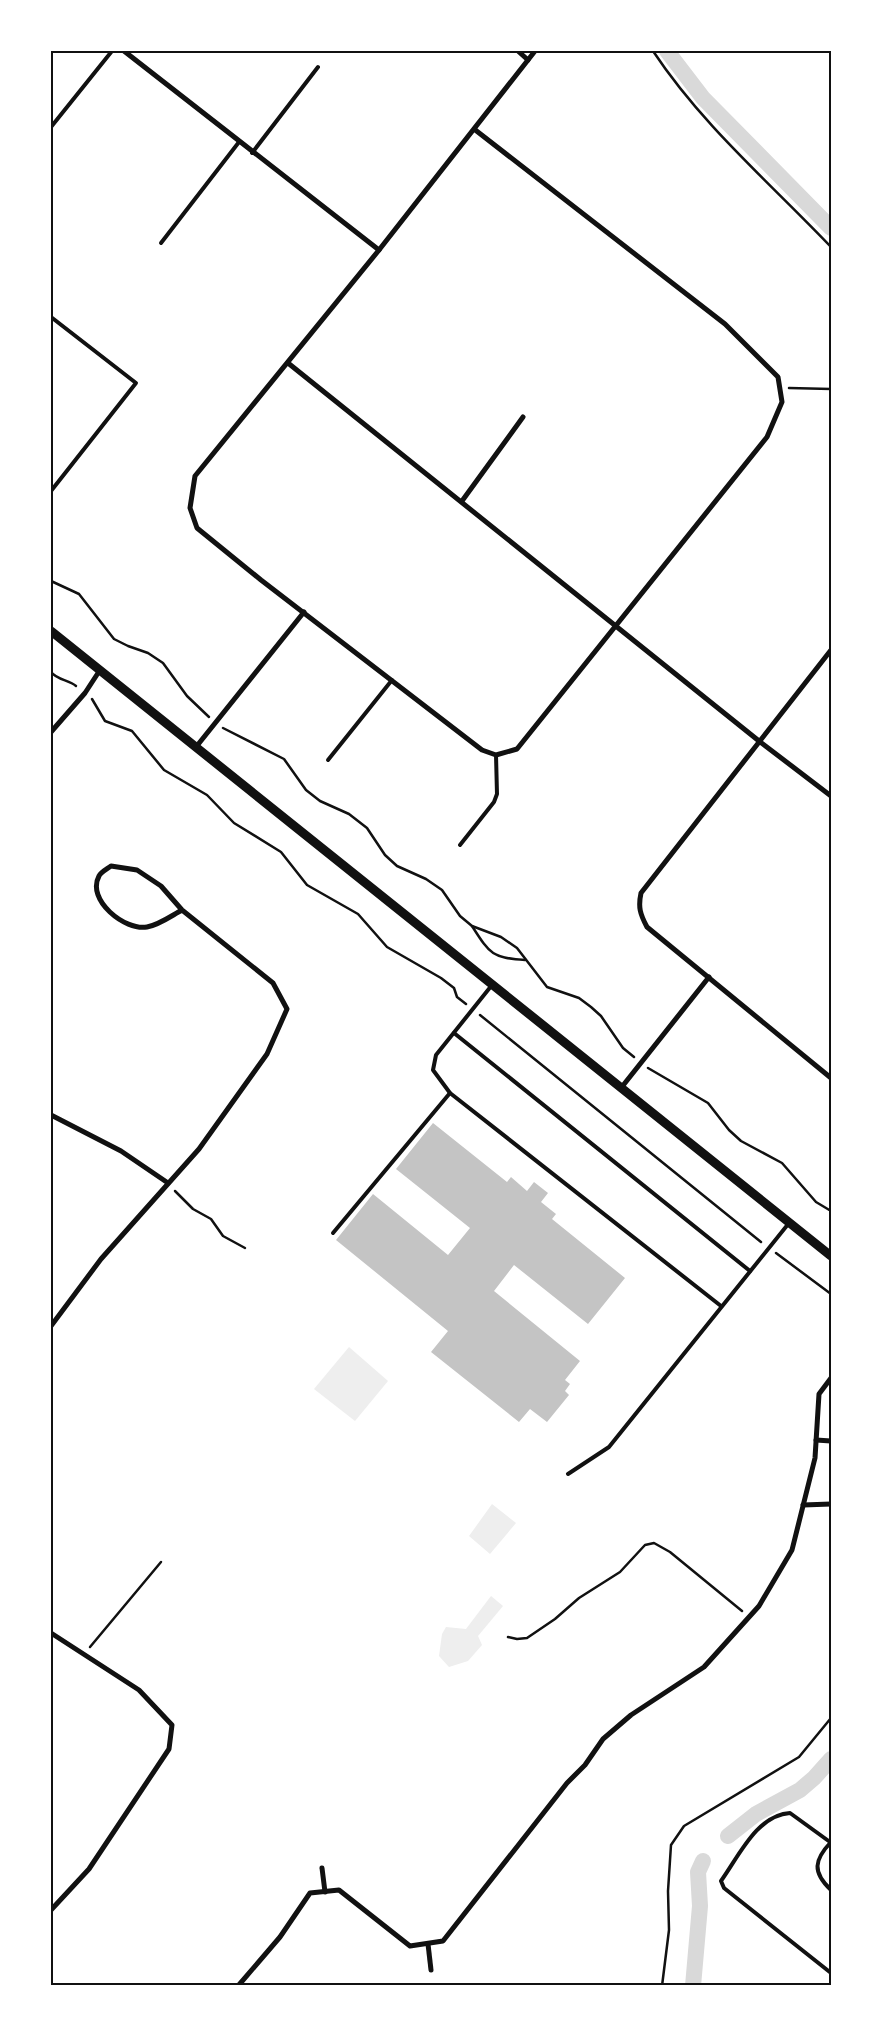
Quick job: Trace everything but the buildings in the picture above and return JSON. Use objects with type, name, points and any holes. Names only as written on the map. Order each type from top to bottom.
[{"type":"street","points":[[124,51],[252,153],[379,250]]},
{"type":"street","points":[[518,51],[528,60]]},
{"type":"street","points":[[474,130],[725,324],[778,376],[782,402],[767,437],[517,749],[496,755],[482,750],[197,528],[190,508],[195,476],[288,364],[535,51]]},
{"type":"street","points":[[288,364],[617,625],[759,741],[831,796]]},
{"type":"street","points":[[462,501],[523,417]]},
{"type":"street","points":[[196,747],[304,612]]},
{"type":"street","points":[[51,631],[831,1256]]},
{"type":"street","points":[[831,650],[641,893],[639,913],[647,927],[831,1078]]},
{"type":"street","points":[[51,732],[85,693],[100,670]]},
{"type":"street","points":[[51,1326],[101,1259],[199,1149],[267,1054],[287,1008],[273,983],[182,910],[161,886],[137,870],[111,866],[99,875],[96,885],[99,897],[113,914],[127,923],[146,928],[182,910]]},
{"type":"street","points":[[621,1088],[708,977]]},
{"type":"street","points":[[51,1115],[121,1151],[168,1183]]},
{"type":"street","points":[[238,1986],[280,1937],[310,1894],[339,1890],[410,1946],[443,1941],[603,1739],[631,1714],[704,1667],[759,1606],[792,1550],[815,1458],[819,1394],[831,1378]]},
{"type":"street","points":[[816,1440],[831,1441]]},
{"type":"street","points":[[803,1505],[831,1504]]},
{"type":"street","points":[[51,1633],[139,1690],[172,1725],[169,1749],[89,1869],[51,1910]]},
{"type":"street","points":[[322,1868],[325,1892]]},
{"type":"street","points":[[428,1944],[431,1970]]},
{"type":"lane","points":[[51,127],[112,51]]},
{"type":"lane","points":[[252,153],[318,67]]},
{"type":"lane","points":[[161,243],[239,142]]},
{"type":"lane","points":[[51,317],[136,383],[51,491]]},
{"type":"lane","points":[[328,760],[392,680]]},
{"type":"lane","points":[[460,846],[494,802],[496,794],[496,755]]},
{"type":"lane","points":[[492,985],[436,1055],[433,1070],[450,1093],[722,1306]]},
{"type":"lane","points":[[454,1033],[750,1271]]},
{"type":"lane","points":[[332,1233],[450,1093]]},
{"type":"lane","points":[[568,1474],[609,1447],[789,1223]]},
{"type":"lane","points":[[831,1890],[818,1873],[818,1856],[831,1842],[790,1813],[780,1814],[760,1826],[722,1881],[724,1888],[831,1973]]},
{"type":"path","points":[[653,51],[677,86],[746,163],[831,247]]},
{"type":"path","points":[[780,389],[831,388]]},
{"type":"path","points":[[51,581],[79,594],[114,639],[148,653],[163,663],[187,696],[215,722],[227,731],[284,759],[306,790],[320,801],[349,814],[367,828],[385,855],[398,866],[442,890],[460,916],[471,925],[501,937],[517,948],[547,987],[579,998],[592,1007],[601,1016],[623,1048],[655,1074],[708,1103],[729,1130],[741,1141],[782,1163],[816,1202],[831,1211]]},
{"type":"path","points":[[51,672],[54,677],[69,680],[95,702],[105,721],[132,730],[164,770],[207,795],[234,824],[281,852],[307,885],[358,914],[386,947],[441,978],[454,988],[457,997],[473,1010],[769,1248],[831,1294]]},
{"type":"path","points":[[471,925],[484,945],[500,958],[525,960]]},
{"type":"path","points":[[168,1183],[193,1209],[211,1219],[223,1236],[245,1248]]},
{"type":"path","points":[[508,1637],[517,1640],[527,1638],[555,1619],[579,1598],[620,1572],[645,1545],[654,1543],[670,1552],[749,1617]]},
{"type":"path","points":[[84,1654],[161,1562]]},
{"type":"path","points":[[662,1986],[669,1930],[668,1891],[671,1845],[684,1826],[799,1757],[831,1718]]},
{"type":"shaded area","points":[[349,1347],[388,1381],[355,1421],[314,1389]]},
{"type":"shaded area","points":[[492,1504],[516,1523],[490,1554],[469,1536]]},
{"type":"shaded area","points":[[491,1596],[503,1606],[478,1636],[482,1645],[468,1661],[449,1667],[439,1656],[442,1634],[446,1627],[466,1629]]},
{"type":"waterway","points":[[667,51],[703,98],[831,228]]},
{"type":"waterway","points":[[728,1836],[756,1814],[800,1790],[831,1759]]},
{"type":"waterway","points":[[693,1986],[700,1906],[698,1872],[703,1861]]}]
